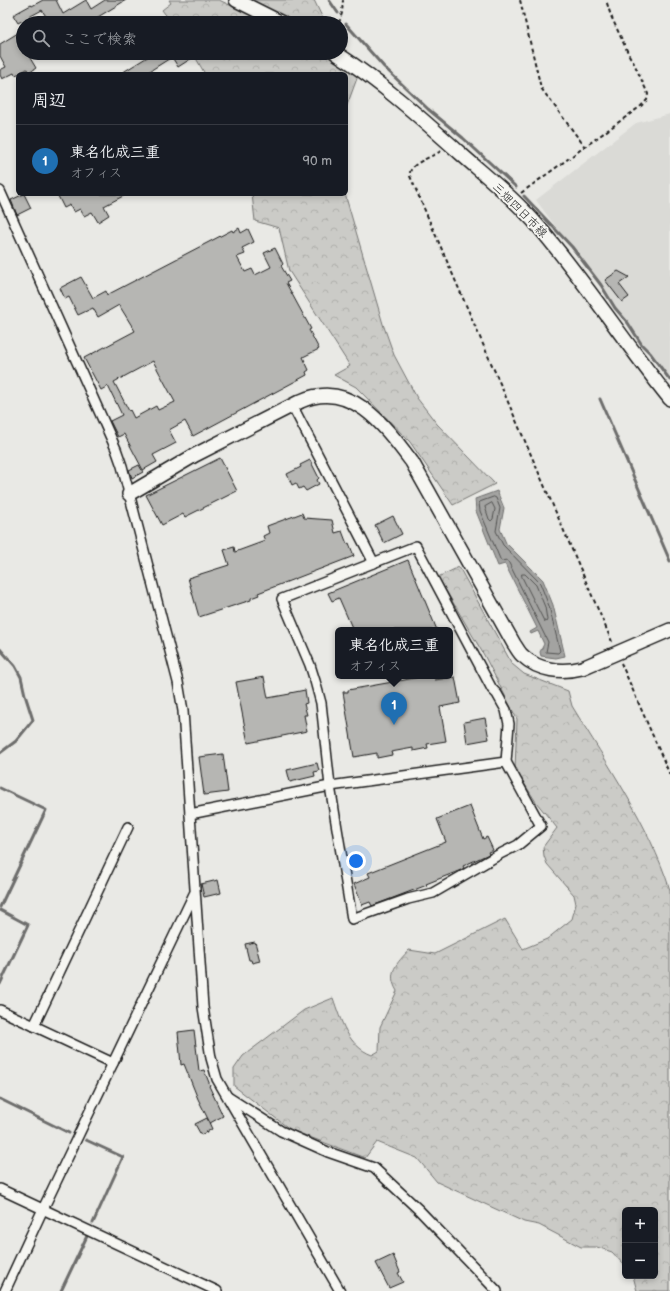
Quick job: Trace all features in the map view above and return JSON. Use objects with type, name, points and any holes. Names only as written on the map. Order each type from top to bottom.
[{"type":"street","points":[[236,0],[268,16]]},
{"type":"street","name":"三畑四日市線","points":[[346,60],[360,69],[451,146],[536,224],[580,278],[670,399]]},
{"type":"street","points":[[0,191],[107,426],[122,466],[178,682],[183,711],[202,1007],[211,1058],[217,1079],[340,1291]]},
{"type":"street","points":[[129,494],[195,455],[292,405],[316,395],[324,394],[340,396],[356,402],[365,410],[392,437],[412,462],[514,644],[522,656],[530,662],[543,667],[562,671],[582,668],[670,630]]},
{"type":"street","points":[[292,405],[374,563]]},
{"type":"street","points":[[416,546],[492,689],[497,694],[506,710],[509,730],[506,762],[541,826],[518,845],[433,893],[408,899],[352,919],[330,786],[324,722],[315,681],[282,599],[416,546]]},
{"type":"street","points":[[190,814],[330,786],[506,762]]},
{"type":"street","points":[[34,1026],[128,827]]},
{"type":"street","points":[[5,1291],[194,894]]},
{"type":"street","points":[[0,1010],[113,1063]]},
{"type":"street","points":[[227,1096],[281,1131],[328,1152],[374,1168],[419,1210],[496,1291]]},
{"type":"street","points":[[0,1188],[217,1291]]},
{"type":"path","points":[[341,16],[343,0]]},
{"type":"path","points":[[520,0],[541,88],[585,147]]},
{"type":"path","points":[[512,201],[641,106],[648,97],[648,94],[611,16],[606,0]]},
{"type":"path","points":[[451,146],[415,164],[410,168],[410,176],[670,775]]},
{"type":"shaded area","points":[[670,114],[670,378],[642,344],[536,200],[636,123]]},
{"type":"green space","points":[[169,0],[219,0],[253,16],[167,16],[162,10],[171,3]]},
{"type":"green space","points":[[247,0],[314,0],[322,16],[280,16]]},
{"type":"green space","points":[[197,60],[335,60],[359,73],[348,103],[348,72],[204,72]]},
{"type":"green space","points":[[252,196],[346,196],[383,324],[394,355],[417,398],[437,424],[495,484],[453,505],[410,442],[356,387],[334,375],[350,366],[289,271],[279,228],[255,221]]},
{"type":"green space","points":[[459,567],[512,664],[524,674],[568,691],[572,706],[627,795],[639,818],[651,842],[670,890],[670,1291],[637,1291],[634,1279],[658,1279],[658,1207],[622,1207],[622,1263],[612,1252],[597,1247],[581,1247],[539,1225],[524,1222],[437,1182],[417,1158],[377,1142],[365,1158],[291,1130],[234,1086],[234,1069],[243,1056],[304,1010],[333,998],[346,1032],[357,1046],[372,1055],[379,1051],[380,1027],[397,991],[393,979],[394,969],[409,950],[435,954],[505,919],[523,949],[547,939],[572,919],[576,904],[574,895],[547,864],[544,856],[543,847],[557,828],[536,802],[515,769],[517,719],[484,655],[438,577]]},
{"type":"water","points":[[497,491],[504,508],[500,529],[506,543],[543,580],[553,605],[565,656],[556,658],[541,656],[540,652],[544,644],[538,631],[531,634],[530,632],[537,628],[505,564],[498,566],[476,511],[475,499]]},
{"type":"building","points":[[43,0],[56,0],[63,14],[86,0],[91,9],[105,0],[126,0],[100,16],[46,16],[42,10],[31,16],[16,16],[16,20],[13,15],[31,5],[32,6]]},
{"type":"building","points":[[16,34],[16,60],[31,60],[36,68],[30,72],[28,72],[27,69],[22,72],[16,72],[16,75],[14,73],[2,79],[0,70],[6,67],[0,56],[0,44]]},
{"type":"building","points":[[143,60],[167,60],[148,72],[123,72]]},
{"type":"building","points":[[174,60],[189,60],[178,67]]},
{"type":"building","points":[[20,196],[25,196],[31,208],[17,215],[11,200]]},
{"type":"building","points":[[58,196],[123,196],[104,206],[109,215],[98,222],[92,212],[84,216],[80,209],[74,212],[70,205],[64,208]]},
{"type":"building","points":[[239,228],[241,233],[248,229],[254,242],[242,248],[245,254],[237,257],[245,272],[252,269],[255,275],[271,267],[264,253],[275,248],[283,264],[281,266],[290,281],[286,283],[311,329],[309,330],[319,349],[303,357],[309,370],[306,372],[307,375],[193,436],[185,421],[169,430],[176,443],[153,455],[157,462],[143,470],[124,434],[118,437],[110,421],[122,415],[108,386],[101,390],[84,358],[135,331],[119,305],[98,317],[93,308],[78,315],[69,297],[65,299],[60,288],[81,277],[93,298],[106,291],[107,295],[232,230],[233,232]],"holes":[[[153,361],[175,402],[158,410],[156,406],[134,418],[114,382]]]},
{"type":"building","points":[[618,271],[629,277],[619,284],[629,297],[622,302],[605,280]]},
{"type":"building","points":[[220,458],[237,491],[185,517],[183,514],[162,525],[146,495]]},
{"type":"building","points":[[310,460],[319,478],[317,480],[319,484],[306,491],[303,487],[299,489],[296,483],[292,485],[287,474],[301,467],[300,465]]},
{"type":"building","points":[[139,465],[143,472],[132,478],[129,470]]},
{"type":"building","points":[[302,513],[304,518],[332,520],[335,533],[342,531],[354,556],[258,593],[259,595],[251,598],[251,600],[199,617],[188,578],[229,565],[224,550],[234,547],[235,552],[265,541],[263,536],[269,533],[267,526]]},
{"type":"building","points":[[393,516],[402,534],[384,543],[375,525]]},
{"type":"building","points":[[408,560],[436,627],[352,627],[339,598],[332,601],[328,593]]},
{"type":"building","points":[[264,677],[268,698],[305,690],[307,703],[304,704],[307,715],[304,715],[307,731],[248,743],[236,682]]},
{"type":"building","points":[[453,677],[455,677],[460,703],[440,707],[446,741],[427,744],[428,748],[413,751],[413,748],[391,752],[392,755],[377,758],[377,753],[354,757],[343,692],[348,692],[348,690],[409,679],[435,680],[453,679]]},
{"type":"building","points":[[485,718],[489,739],[467,743],[464,722]]},
{"type":"building","points":[[223,754],[228,792],[204,795],[199,757]]},
{"type":"building","points":[[317,763],[319,771],[314,772],[315,776],[290,782],[287,770]]},
{"type":"building","points":[[470,806],[483,839],[487,837],[493,850],[488,852],[489,854],[463,866],[464,868],[461,870],[426,884],[427,885],[372,906],[370,902],[362,905],[354,884],[370,877],[368,873],[446,842],[437,819]]},
{"type":"building","points":[[218,880],[221,893],[204,897],[201,884]]},
{"type":"building","points":[[255,942],[260,961],[252,963],[251,960],[249,960],[245,944]]},
{"type":"building","points":[[194,1030],[199,1071],[204,1070],[210,1085],[209,1086],[223,1116],[210,1123],[198,1099],[184,1064],[181,1065],[178,1032]]},
{"type":"building","points":[[207,1118],[212,1129],[201,1135],[195,1124]]},
{"type":"building","points":[[393,1255],[400,1272],[398,1273],[403,1282],[389,1288],[376,1263]]},
{"type":"waterway","points":[[329,0],[338,13]]},
{"type":"waterway","points":[[348,26],[384,67],[428,109],[463,138],[516,187]]},
{"type":"waterway","points":[[524,196],[572,247],[601,285],[615,308],[628,323],[642,345],[650,353],[670,380]]},
{"type":"waterway","points":[[600,399],[670,561]]},
{"type":"waterway","points":[[0,649],[15,666],[21,677],[33,720],[16,741],[0,753]]},
{"type":"waterway","points":[[0,788],[46,810],[0,907]]},
{"type":"waterway","points":[[0,910],[28,925],[0,984]]},
{"type":"waterway","points":[[0,1099],[69,1133]]},
{"type":"waterway","points":[[86,1140],[123,1157],[93,1223]]},
{"type":"waterway","points":[[61,1291],[87,1236]]},
{"type":"place","name":"東名化成三重","points":[[394,725]]}]
